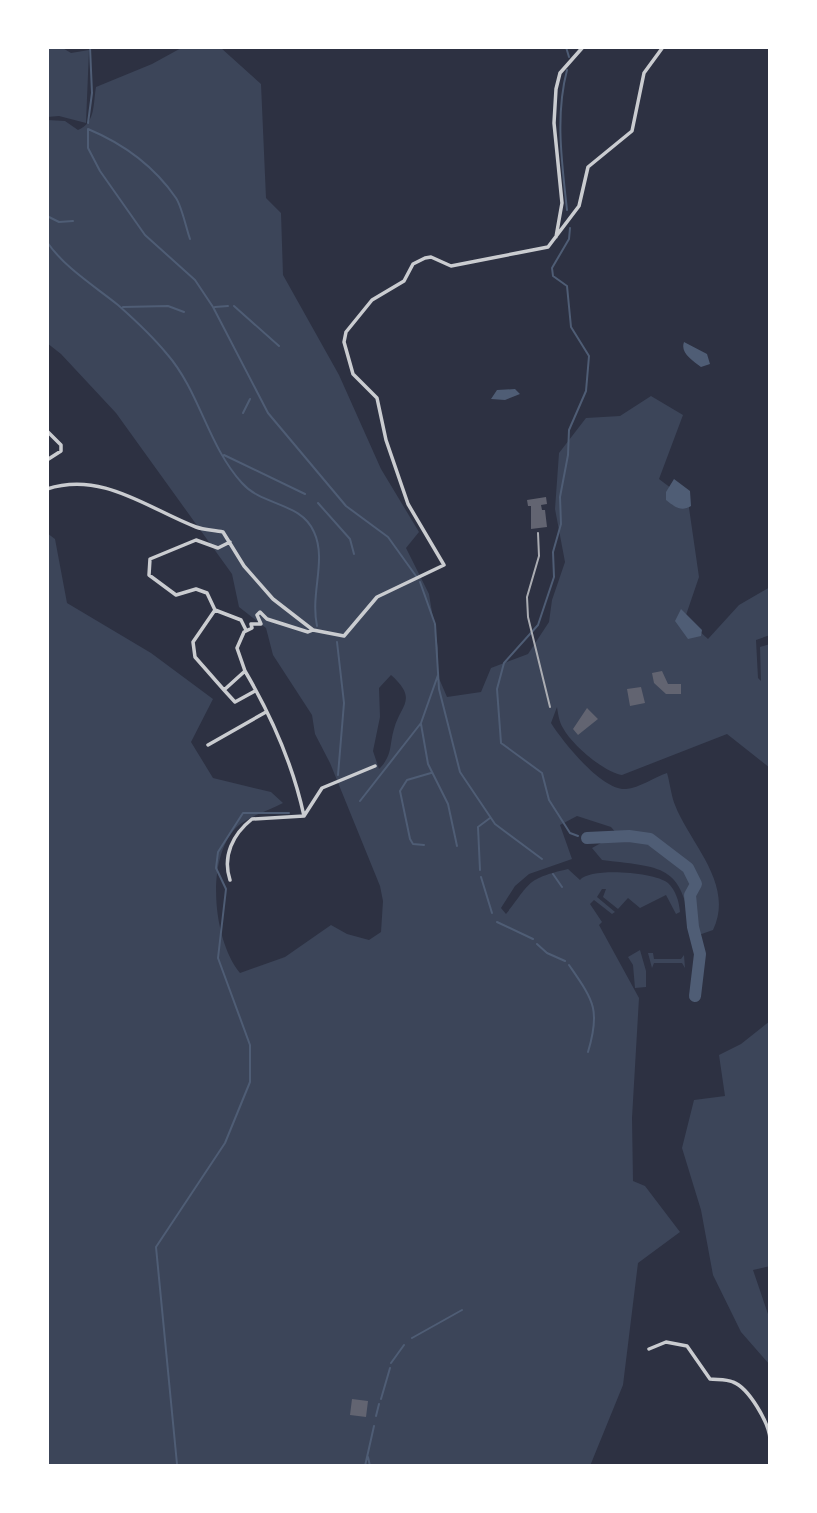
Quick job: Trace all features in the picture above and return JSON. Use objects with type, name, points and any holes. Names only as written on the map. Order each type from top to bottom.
[{"type":"street","points":[[556,238],[562,203],[555,152],[555,97],[560,73],[583,47]]},
{"type":"street","points":[[47,489],[71,482],[93,484],[197,527],[223,531],[266,593],[313,630],[344,636],[376,597],[444,565],[408,504],[386,440],[377,398],[353,374],[344,342],[350,324],[372,300],[404,281],[413,264],[425,258],[459,266],[518,251],[541,250],[556,238],[579,206],[588,167],[632,131],[644,73],[663,47]]},
{"type":"street","points":[[47,431],[61,445],[61,452],[47,460]]},
{"type":"street","points":[[230,542],[218,548],[196,540],[150,559],[149,575],[176,595],[196,589],[207,593],[215,610],[241,620],[247,631]]},
{"type":"street","points":[[215,610],[197,633],[193,651],[235,702],[255,691]]},
{"type":"street","points":[[304,816],[296,779],[245,671],[237,648],[247,631],[252,628],[251,624],[261,624],[257,615],[260,612],[267,619],[308,632],[313,630]]},
{"type":"street","points":[[224,690],[245,671]]},
{"type":"street","points":[[208,745],[266,712]]},
{"type":"street","points":[[230,880],[226,855],[246,824],[253,819],[286,820],[304,816],[322,788],[375,766]]},
{"type":"street","points":[[649,1349],[666,1342],[687,1346],[710,1379],[731,1381],[740,1385],[769,1426],[770,1439]]},
{"type":"shaded area","points":[[47,47],[61,47],[71,53],[89,50],[86,123],[59,116],[47,117]]},
{"type":"shaded area","points":[[183,47],[221,48],[261,84],[266,198],[281,213],[283,275],[339,375],[381,469],[419,532],[406,548],[429,594],[438,648],[438,676],[447,697],[481,692],[491,668],[528,654],[549,622],[552,600],[565,562],[555,509],[559,453],[586,418],[620,416],[651,396],[683,415],[659,479],[688,501],[699,577],[685,618],[708,639],[739,605],[770,587],[770,635],[756,640],[758,678],[761,681],[760,647],[770,644],[770,768],[727,734],[622,775],[589,757],[573,742],[562,726],[557,707],[551,723],[584,764],[616,788],[626,789],[642,785],[667,773],[675,805],[715,881],[718,913],[713,930],[693,937],[683,896],[677,884],[658,869],[602,860],[592,848],[617,834],[611,827],[577,816],[560,825],[572,859],[529,874],[515,886],[501,908],[506,914],[536,879],[568,869],[580,880],[596,873],[609,872],[661,879],[673,889],[680,908],[680,912],[676,914],[666,895],[640,908],[628,898],[618,909],[603,897],[606,889],[602,889],[597,897],[615,912],[612,914],[594,900],[590,904],[602,922],[599,925],[639,998],[632,1118],[633,1181],[645,1186],[680,1232],[638,1263],[623,1385],[590,1466],[47,1466],[47,533],[55,539],[67,603],[151,653],[213,699],[191,742],[213,778],[271,792],[283,803],[239,825],[228,839],[221,856],[216,898],[219,920],[231,959],[240,973],[285,957],[331,925],[347,934],[369,940],[381,932],[383,901],[380,886],[330,763],[315,734],[312,715],[273,655],[266,628],[239,607],[232,574],[116,413],[61,354],[47,343],[47,120],[65,121],[78,130],[84,127],[91,118],[96,87],[152,64]],"holes":[[[391,675],[404,691],[405,702],[394,729],[389,755],[379,769],[373,751],[380,717],[379,688]]]},
{"type":"shaded area","points":[[684,342],[707,354],[710,364],[701,367],[691,359],[685,353]]},
{"type":"shaded area","points":[[515,389],[520,394],[505,400],[491,399],[497,390]]},
{"type":"shaded area","points":[[674,479],[690,491],[691,506],[681,509],[666,500],[666,492]]},
{"type":"shaded area","points":[[681,609],[702,630],[701,636],[688,639],[675,621]]},
{"type":"shaded area","points":[[640,950],[646,971],[646,987],[635,988],[633,965],[628,957]]},
{"type":"shaded area","points":[[648,953],[653,953],[654,959],[681,959],[684,955],[685,968],[682,963],[654,963],[652,968]]},
{"type":"shaded area","points":[[770,1021],[770,1266],[753,1270],[770,1320],[770,1365],[741,1332],[713,1275],[701,1210],[682,1148],[694,1100],[725,1096],[719,1055],[741,1044]]},
{"type":"building","points":[[546,497],[547,504],[541,505],[542,510],[545,510],[547,527],[531,529],[531,506],[528,506],[527,500]]},
{"type":"building","points":[[662,671],[668,684],[681,684],[681,694],[666,694],[654,683],[652,673]]},
{"type":"building","points":[[641,687],[645,703],[630,706],[627,689]]},
{"type":"building","points":[[587,708],[598,719],[578,735],[573,729]]},
{"type":"building","points":[[352,1399],[368,1401],[366,1417],[350,1415]]},
{"type":"waterway","points":[[88,123],[92,93],[90,47]]},
{"type":"waterway","points":[[566,47],[569,57]]},
{"type":"waterway","points":[[567,70],[560,122],[567,210]]},
{"type":"waterway","points":[[190,239],[178,202],[158,176],[126,149],[88,129],[88,148],[100,171],[145,235],[195,280],[213,307],[268,413],[346,506],[388,537],[416,576]]},
{"type":"waterway","points":[[47,216],[59,222],[73,221]]},
{"type":"waterway","points":[[570,228],[569,239],[552,268],[553,276],[567,286],[571,327],[589,356],[586,391],[569,430],[568,455],[560,497],[561,524],[553,552],[554,577],[538,625],[504,663],[497,689],[501,743],[542,773],[549,800],[570,833],[578,836]]},
{"type":"waterway","points":[[47,242],[71,268],[124,311],[167,354],[188,385],[221,453],[242,483],[260,496],[291,509],[308,522],[318,543],[319,554],[315,601],[317,626]]},
{"type":"waterway","points":[[123,307],[168,306],[184,312]]},
{"type":"waterway","points":[[215,307],[228,306]]},
{"type":"waterway","points":[[234,306],[279,346]]},
{"type":"waterway","points":[[243,413],[250,399]]},
{"type":"waterway","points":[[224,455],[305,494]]},
{"type":"waterway","points":[[318,503],[350,539],[354,554]]},
{"type":"waterway","points":[[420,582],[435,624],[439,689],[460,772],[495,824],[542,859]]},
{"type":"waterway","points":[[337,642],[344,703],[338,775]]},
{"type":"waterway","points":[[360,801],[421,723],[438,675]]},
{"type":"waterway","points":[[421,724],[428,764],[448,804],[457,846]]},
{"type":"waterway","points":[[424,845],[413,844],[410,839],[400,791],[407,780],[431,773]]},
{"type":"waterway","points":[[177,1464],[156,1247],[225,1143],[250,1082],[250,1045],[218,958],[226,889],[216,868],[218,852],[243,813],[289,813]]},
{"type":"waterway","points":[[480,870],[478,827],[490,818]]},
{"type":"waterway","points":[[587,838],[629,836],[650,839],[688,868],[696,884],[690,895],[693,927],[700,954],[695,996]]},
{"type":"waterway","points":[[553,874],[562,887]]},
{"type":"waterway","points":[[481,877],[492,913]]},
{"type":"waterway","points":[[497,922],[533,939]]},
{"type":"waterway","points":[[537,944],[547,953],[565,961]]},
{"type":"waterway","points":[[569,965],[584,987],[594,1015],[588,1052]]},
{"type":"waterway","points":[[412,1338],[462,1310]]},
{"type":"waterway","points":[[391,1363],[404,1345]]},
{"type":"waterway","points":[[381,1399],[390,1368]]},
{"type":"waterway","points":[[376,1416],[379,1404]]},
{"type":"waterway","points":[[365,1466],[374,1426]]},
{"type":"waterway","points":[[368,1457],[370,1466]]},
{"type":"railway","points":[[538,533],[539,556],[527,597],[528,617],[550,707]]}]
